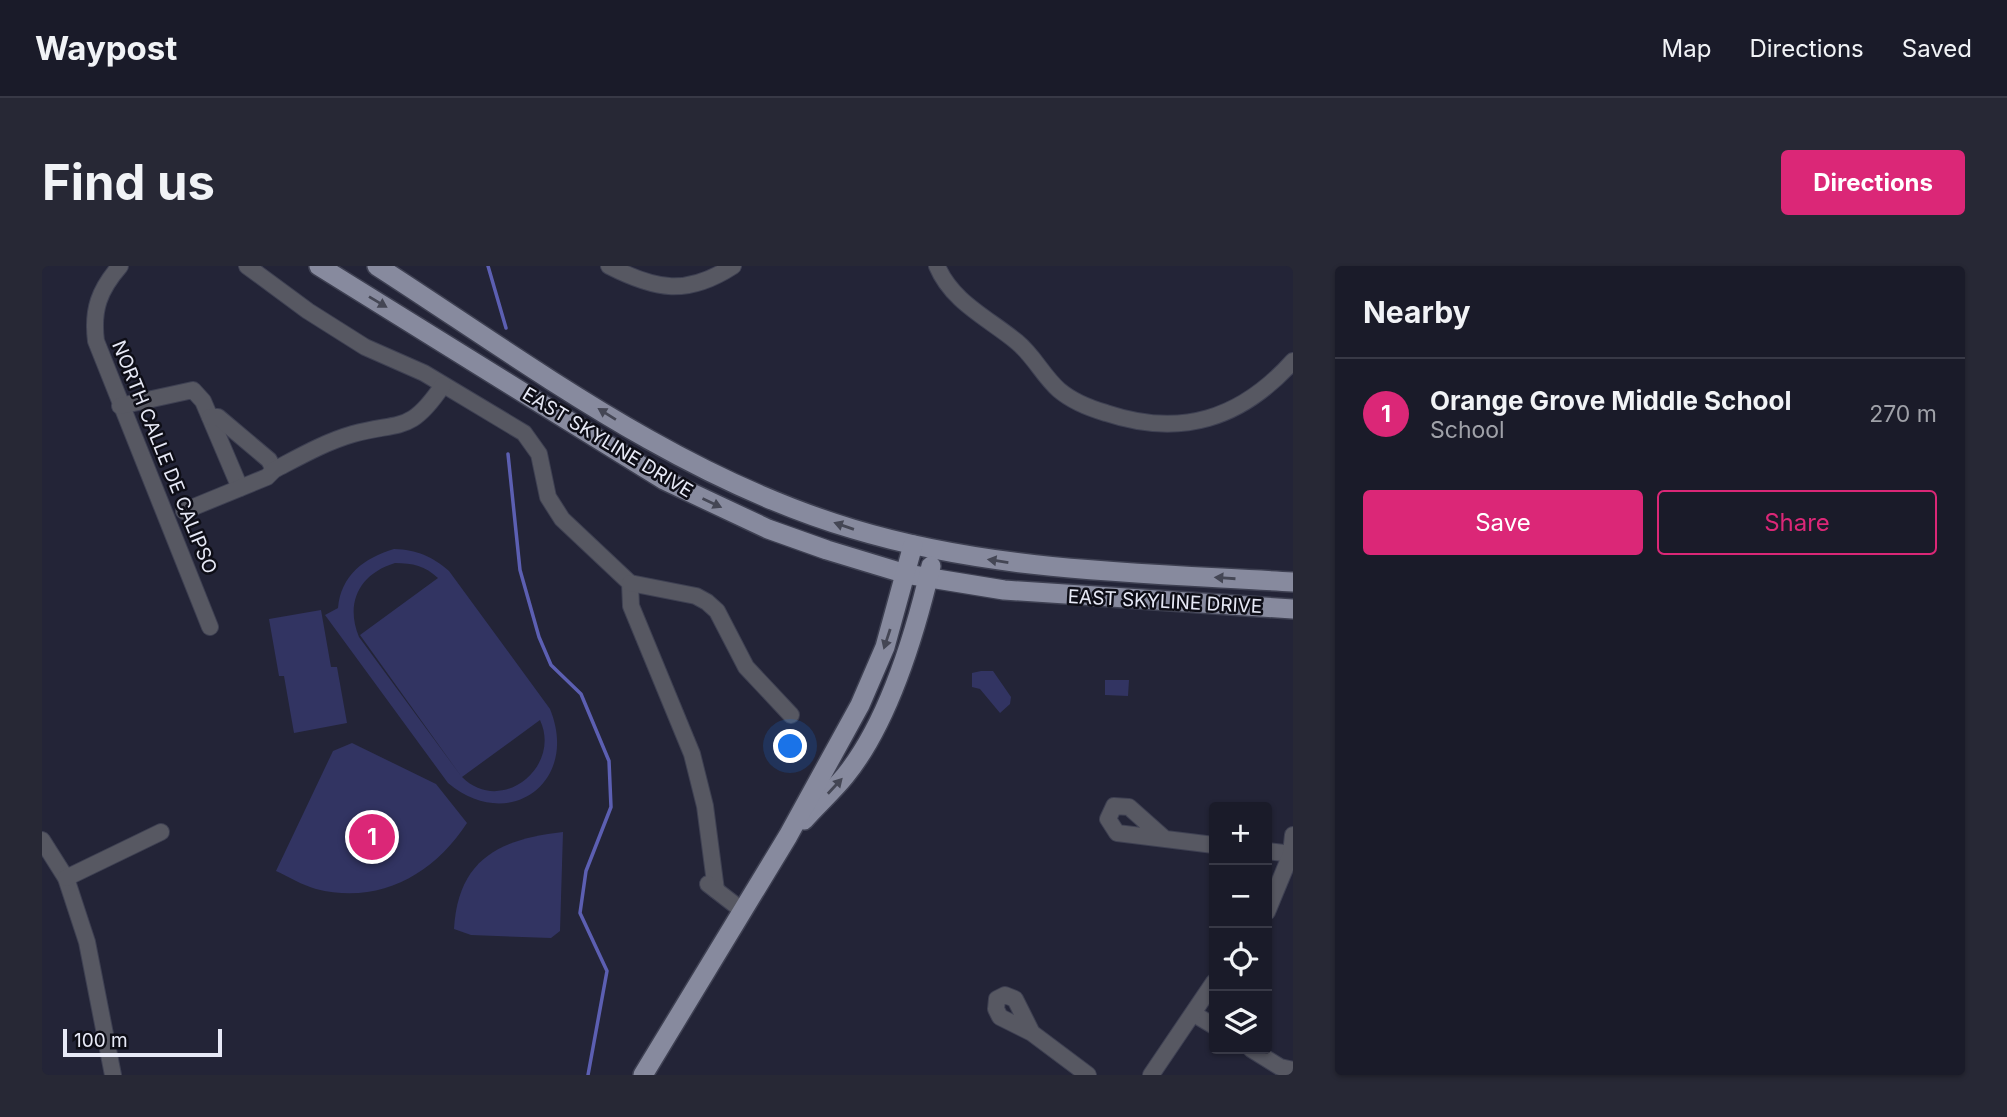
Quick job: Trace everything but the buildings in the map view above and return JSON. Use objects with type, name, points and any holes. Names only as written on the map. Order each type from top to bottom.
[{"type":"main road","name":"EAST SKYLINE DRIVE","points":[[319,266],[664,480],[768,529],[906,574],[1004,590],[1293,609]]},
{"type":"main road","name":"EAST SKYLINE DRIVE","points":[[377,266],[666,449],[738,486],[796,510],[852,529],[913,545],[1008,563],[1293,582]]},
{"type":"main road","points":[[643,1075],[789,836],[871,682],[885,647],[913,545]]},
{"type":"main road","points":[[789,836],[846,775],[879,718],[906,658],[934,550]]},
{"type":"street","name":"NORTH CALLE DE CALIPSO","points":[[120,266],[104,286],[95,306],[96,341],[210,627]]},
{"type":"street","points":[[247,266],[308,311],[365,347],[443,385],[524,433],[539,454],[548,497],[562,519],[630,583],[696,596],[718,611],[746,667],[791,715]]},
{"type":"street","points":[[609,266],[632,278],[687,288],[712,280],[733,266]]},
{"type":"street","points":[[937,266],[951,291],[1031,354],[1058,389],[1081,405],[1136,423],[1184,424],[1230,411],[1276,380],[1293,361]]},
{"type":"street","points":[[184,511],[267,477],[274,470],[332,441],[355,433],[394,428],[409,422],[422,413],[443,385]]},
{"type":"street","points":[[120,406],[193,390],[203,401],[240,488]]},
{"type":"street","points":[[210,417],[218,417],[269,460],[274,470]]},
{"type":"street","points":[[630,583],[631,606],[692,754],[705,806],[708,842],[702,872],[709,886],[743,911]]},
{"type":"street","points":[[66,878],[160,832]]},
{"type":"street","points":[[1272,900],[1292,854],[1293,835]]},
{"type":"street","points":[[1166,839],[1209,844]]},
{"type":"street","points":[[42,840],[66,878],[89,950],[113,1075]]},
{"type":"street","points":[[1272,852],[1292,854]]},
{"type":"street","points":[[1151,1075],[1209,990]]},
{"type":"street","points":[[1194,1014],[1209,1023]]},
{"type":"street","points":[[1031,1033],[1088,1075]]},
{"type":"street","points":[[1259,1054],[1280,1067],[1293,1070]]},
{"type":"shaded area","points":[[394,549],[417,552],[449,571],[550,709],[557,735],[555,759],[547,778],[533,792],[515,801],[494,803],[471,797],[448,783],[325,615],[338,608],[340,596],[349,577],[364,563]],"holes":[[[395,563],[418,566],[438,578],[360,635],[461,776],[359,637],[355,625],[358,591],[372,574]],[[540,720],[545,738],[543,754],[524,781],[510,788],[494,791],[477,788],[462,777]]]},
{"type":"shaded area","points":[[321,610],[331,667],[337,667],[347,723],[294,733],[284,676],[279,676],[269,619]]},
{"type":"shaded area","points":[[993,671],[1011,697],[1010,704],[1000,713],[980,689],[972,687],[972,673]]},
{"type":"shaded area","points":[[1105,680],[1129,680],[1128,696],[1105,695]]},
{"type":"shaded area","points":[[352,743],[436,784],[467,823],[438,858],[402,882],[361,893],[339,893],[316,889],[276,871],[333,751]]},
{"type":"shaded area","points":[[563,832],[560,931],[551,938],[471,935],[454,929],[457,905],[464,885],[474,869],[487,856],[520,840]]},
{"type":"waterway","points":[[488,266],[506,328]]},
{"type":"waterway","points":[[508,454],[520,570],[539,637],[551,665],[581,694],[609,761],[611,807],[586,871],[580,913],[607,971],[588,1075]]},
{"type":"place","name":"Orange Grove Middle School","points":[[372,837]]}]
